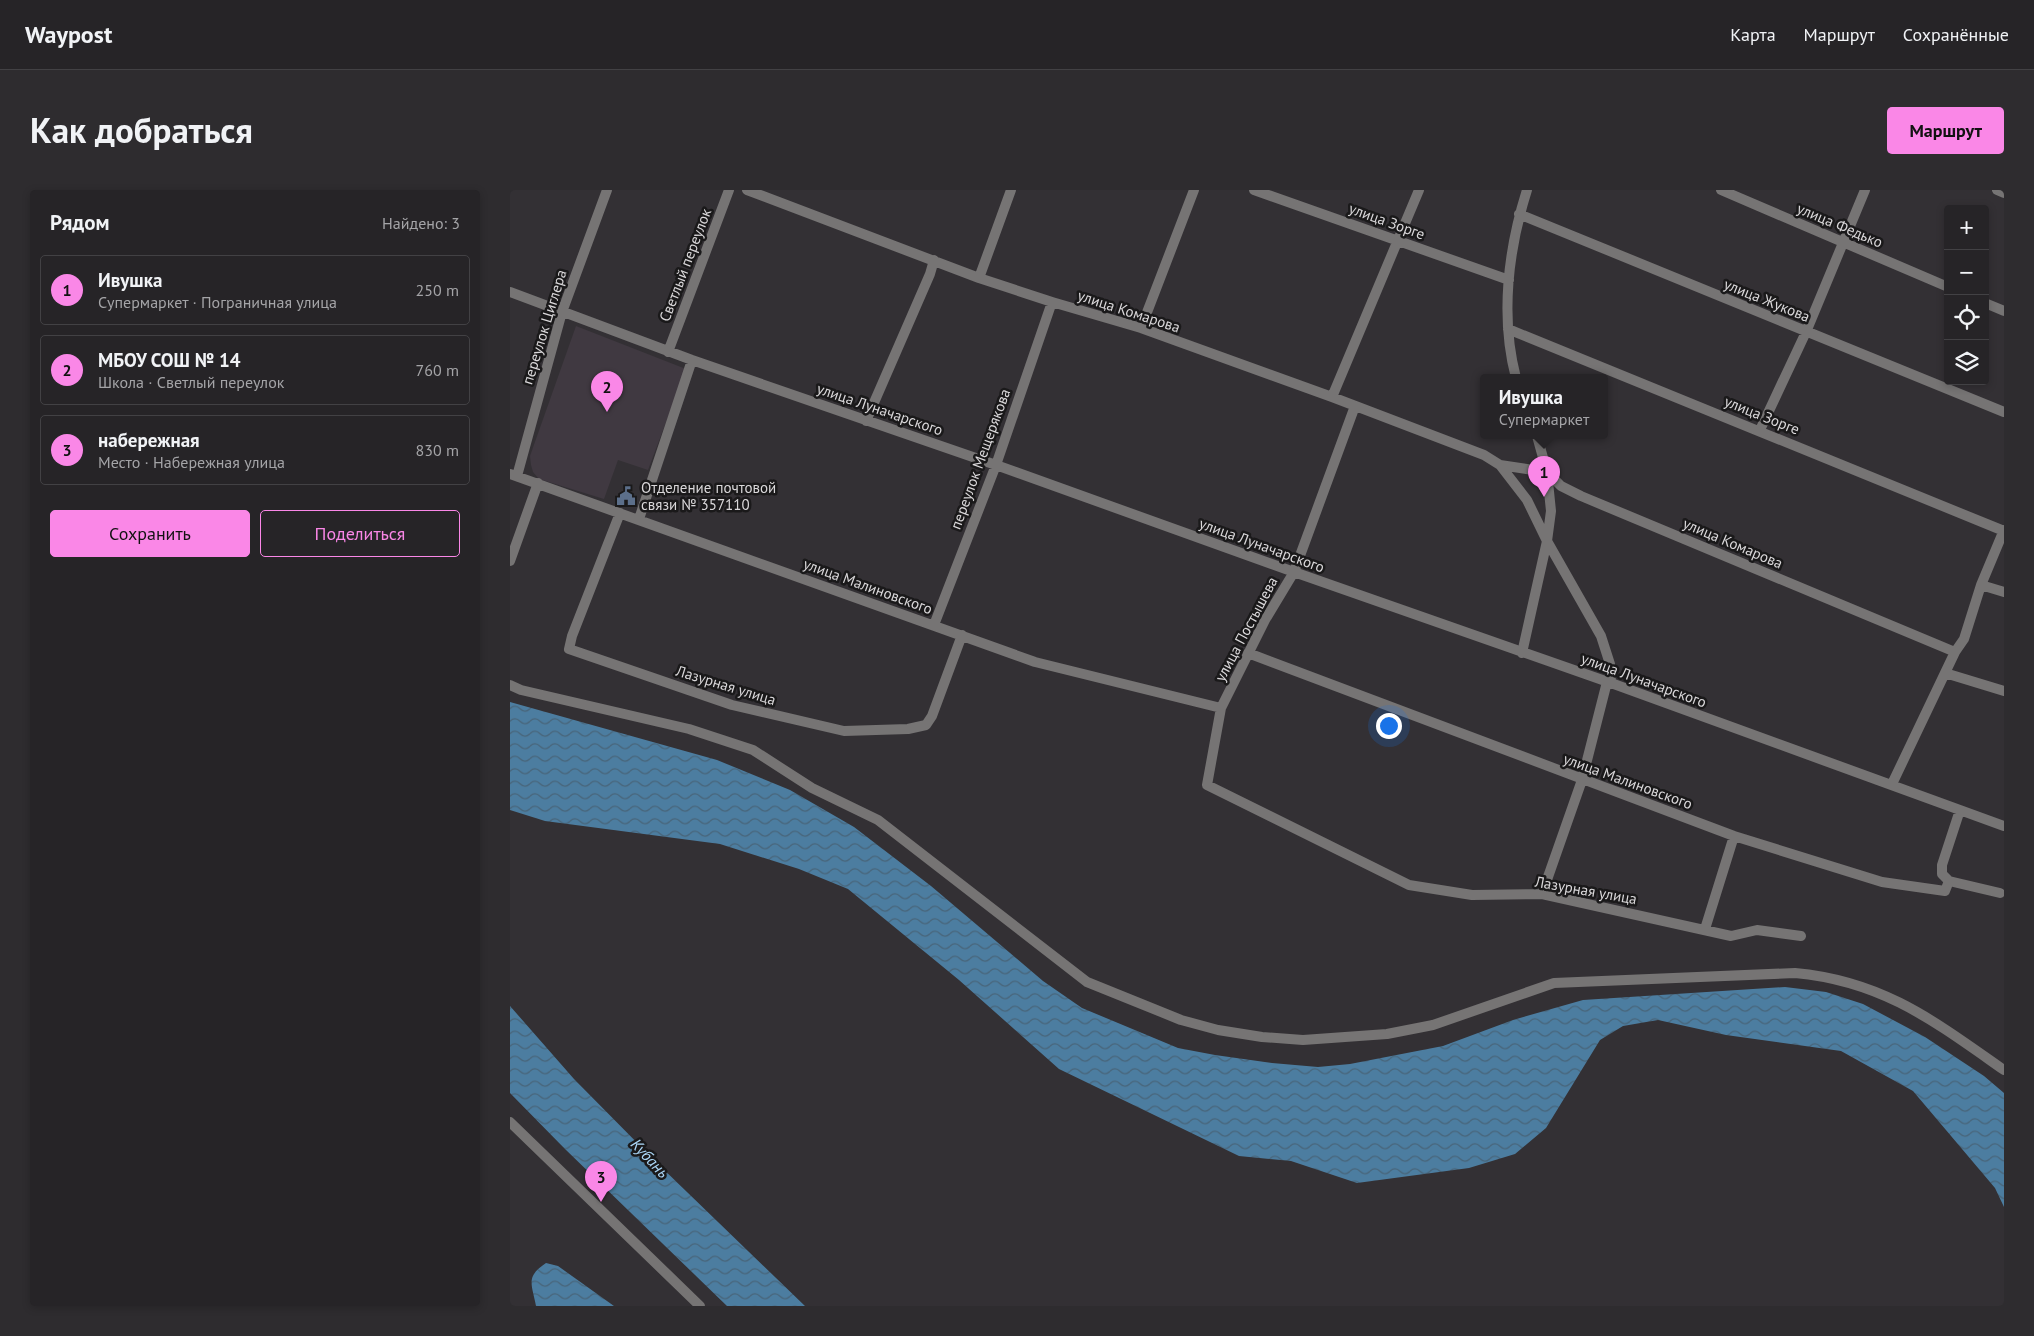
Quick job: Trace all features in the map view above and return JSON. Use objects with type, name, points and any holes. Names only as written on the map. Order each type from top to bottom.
[{"type":"street","name":"переулок Циглера","points":[[513,475],[562,312],[607,190]]},
{"type":"street","name":"Светлый переулок","points":[[668,352],[729,190]]},
{"type":"street","name":"улица Комарова","points":[[747,190],[978,278],[1140,328],[1332,397],[1484,455],[1500,465],[1527,500],[1547,541],[1601,636],[1610,664],[1609,683]]},
{"type":"street","points":[[978,278],[1011,190]]},
{"type":"street","points":[[1140,328],[1194,190]]},
{"type":"street","name":"улица Зорге","points":[[1254,190],[1509,280]]},
{"type":"street","points":[[1332,397],[1419,190]]},
{"type":"street","points":[[1515,374],[1508,329],[1509,280],[1512,247],[1519,214],[1527,190]]},
{"type":"street","name":"улица Федько","points":[[1721,190],[1944,285]]},
{"type":"street","points":[[1760,430],[1806,332],[1865,190]]},
{"type":"street","points":[[1997,190],[2004,193]]},
{"type":"street","name":"улица Жукова","points":[[1519,214],[2004,412]]},
{"type":"street","points":[[866,421],[930,274],[934,260]]},
{"type":"street","name":"улица Луначарского","points":[[510,292],[668,352],[996,465],[1892,784],[2004,826]]},
{"type":"street","name":"переулок Мещерякова","points":[[934,625],[996,465],[1052,302]]},
{"type":"street","points":[[1989,305],[2004,311]]},
{"type":"street","name":"улица Зорге","points":[[1508,329],[2004,530]]},
{"type":"street","points":[[639,519],[692,360]]},
{"type":"street","name":"улица Постышева","points":[[1207,785],[1222,708],[1248,653],[1294,572],[1355,406]]},
{"type":"street","points":[[1522,653],[1547,541],[1551,511],[1547,472],[1538,439]]},
{"type":"street","name":"улица Комарова","points":[[1500,465],[1547,472],[1561,486],[1581,496],[1955,652]]},
{"type":"street","name":"улица Малиновского","points":[[513,475],[1035,662],[1222,708]]},
{"type":"street","points":[[510,561],[538,483]]},
{"type":"street","name":"Лазурная улица","points":[[620,513],[569,648],[732,705],[844,731],[908,729],[926,725],[932,716],[962,635]]},
{"type":"street","points":[[1892,784],[1955,652],[1964,639],[1981,585],[2004,530]]},
{"type":"street","points":[[1981,585],[2004,592]]},
{"type":"street","name":"улица Малиновского","points":[[1248,653],[1734,836],[1882,882],[1945,892],[1949,881]]},
{"type":"street","points":[[1945,673],[2004,691]]},
{"type":"street","points":[[1542,894],[1582,780],[1609,683]]},
{"type":"street","points":[[510,685],[521,690],[689,729],[753,750],[812,788],[878,820],[1087,982],[1150,1009],[1199,1025],[1262,1037],[1303,1040],[1350,1038],[1387,1034],[1433,1025],[1554,983],[1795,973],[1822,975],[1847,981],[1887,996],[1922,1014],[2004,1070]]},
{"type":"street","name":"Лазурная улица","points":[[1207,785],[1409,885],[1472,895],[1542,894],[1731,936],[1757,930],[1801,936]]},
{"type":"street","points":[[1960,810],[1942,865],[1942,874],[1949,881],[2000,893]]},
{"type":"street","points":[[1704,929],[1734,836]]},
{"type":"street","points":[[510,1122],[700,1306]]},
{"type":"shaded area","points":[[576,326],[686,369],[648,470],[618,460],[604,499],[539,479],[533,472],[531,465],[530,456]]},
{"type":"water","points":[[510,702],[717,760],[790,790],[854,827],[931,886],[1043,981],[1082,1008],[1178,1048],[1272,1063],[1318,1067],[1350,1064],[1443,1046],[1513,1020],[1583,1000],[1785,987],[1826,992],[1863,1004],[1925,1037],[1984,1076],[2004,1093],[2004,1207],[1995,1188],[1913,1091],[1841,1051],[1726,1035],[1658,1020],[1623,1026],[1600,1040],[1546,1128],[1515,1154],[1469,1168],[1357,1183],[1291,1161],[1239,1156],[1059,1069],[959,980],[848,889],[799,869],[720,844],[545,821],[510,810]]},
{"type":"water","name":"Кубань","points":[[510,1006],[574,1079],[657,1163],[805,1306],[727,1306],[565,1149],[510,1093]]},
{"type":"water","points":[[546,1263],[558,1266],[614,1306],[536,1306],[532,1286],[533,1277],[539,1268]]},
{"type":"place","name":"МБОУ СОШ № 14","points":[[607,412]]},
{"type":"place","name":"Отделение почтовой связи № 357110","points":[[626,496]]},
{"type":"place","name":"Ивушка","points":[[1544,497]]},
{"type":"place","name":"набережная","points":[[601,1202]]}]
